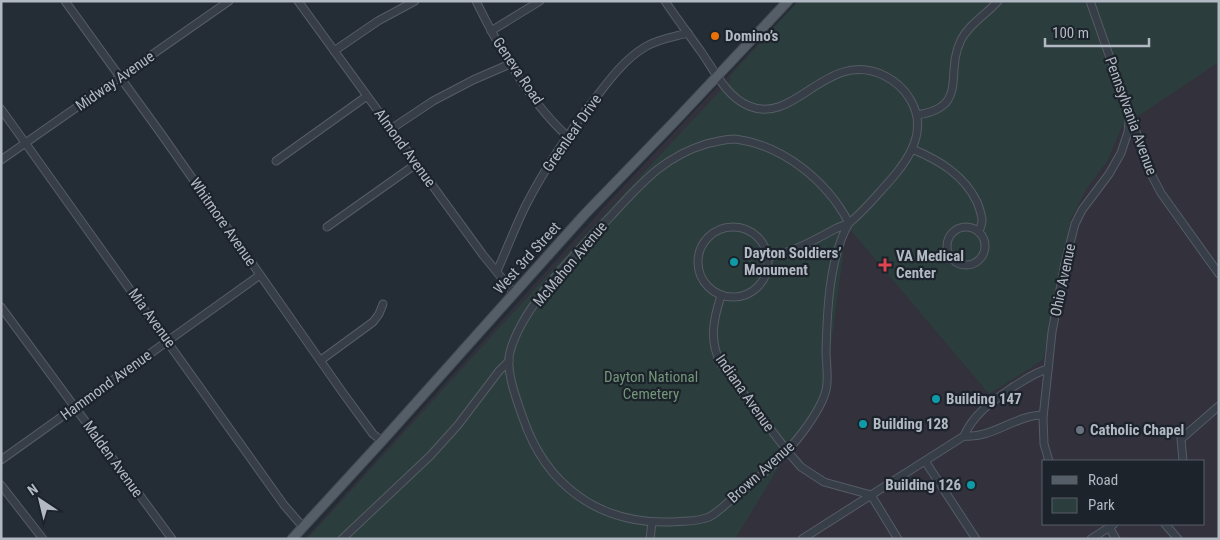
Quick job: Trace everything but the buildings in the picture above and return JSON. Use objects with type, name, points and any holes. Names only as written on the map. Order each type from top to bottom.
[{"type":"main road","name":"West 3rd Street","points":[[292,539],[590,209],[788,1]]},
{"type":"street","name":"Whitmore Avenue","points":[[65,1],[374,434],[382,441]]},
{"type":"street","name":"Midway Avenue","points":[[1,160],[229,1]]},
{"type":"street","name":"Almond Avenue","points":[[298,1],[483,255],[514,293]]},
{"type":"street","points":[[334,51],[378,21],[415,1]]},
{"type":"street","name":"Geneva Road","points":[[476,1],[510,64],[537,101],[567,136]]},
{"type":"street","points":[[491,31],[540,1]]},
{"type":"street","points":[[664,1],[724,85],[745,104],[760,109],[770,109],[784,105],[833,75],[849,70],[866,70],[886,76],[896,83],[909,97],[917,115],[917,135],[912,149],[898,172],[849,223],[798,249],[769,257]]},
{"type":"street","points":[[917,115],[935,112],[947,103],[952,90],[955,58],[961,40],[972,25],[998,1]]},
{"type":"street","name":"Pennsylvania Avenue","points":[[1090,1],[1147,165],[1156,184],[1219,274]]},
{"type":"street","name":"Greenleaf Drive","points":[[497,271],[526,204],[567,136],[605,86],[634,54],[652,43],[688,33]]},
{"type":"street","points":[[391,129],[433,101],[473,80],[510,64]]},
{"type":"street","points":[[276,161],[367,96]]},
{"type":"street","name":"Mia Avenue","points":[[1,109],[284,505],[303,527]]},
{"type":"street","name":"Ohio Avenue","points":[[1048,460],[1043,436],[1043,415],[1055,315],[1065,263],[1075,224],[1086,203],[1117,161],[1128,132],[1130,113]]},
{"type":"street","name":"McMahon Avenue","points":[[342,539],[430,456],[458,425],[499,371],[509,361],[510,351],[540,295],[633,192],[658,169],[683,152],[730,139],[742,140],[771,150],[801,167],[815,178],[843,212],[849,223]]},
{"type":"street","points":[[912,149],[951,170],[967,187],[981,212],[982,219],[979,232]]},
{"type":"street","points":[[327,228],[416,164]]},
{"type":"street","name":"Brown Avenue","points":[[509,361],[517,402],[528,434],[539,455],[553,474],[576,494],[599,509],[624,517],[652,522],[693,521],[708,517],[758,479],[788,452],[809,423],[825,392],[831,283],[834,264],[849,223]]},
{"type":"street","points":[[730,227],[746,229],[761,241],[768,251],[769,264],[766,274],[756,288],[737,297],[721,296],[706,284],[698,269],[701,247],[712,233],[721,229],[730,227]]},
{"type":"street","points":[[966,227],[979,232],[983,236],[986,248],[982,258],[969,266],[960,265],[954,261],[948,254],[947,244],[953,232],[966,227]]},
{"type":"street","name":"Hammond Avenue","points":[[1,460],[260,275]]},
{"type":"street","name":"Indiana Avenue","points":[[721,296],[713,325],[712,338],[718,359],[788,452],[801,467],[817,478],[831,484],[871,495]]},
{"type":"street","points":[[321,360],[373,322],[383,304]]},
{"type":"street","name":"Malden Avenue","points":[[1,307],[172,539]]},
{"type":"street","points":[[802,539],[964,436],[969,426],[992,401],[1036,373],[1048,369]]},
{"type":"street","points":[[1184,460],[1181,439],[1219,406]]},
{"type":"street","points":[[964,436],[979,436],[1028,417],[1043,415]]},
{"type":"street","points":[[925,461],[976,539]]},
{"type":"street","points":[[1,485],[43,539]]},
{"type":"street","points":[[871,495],[898,539]]},
{"type":"street","points":[[650,539],[652,522]]},
{"type":"street","points":[[1165,525],[1178,539]]},
{"type":"street","points":[[1091,539],[1112,526],[1116,539]]},
{"type":"shaded area","name":"Dayton National Cemetery","points":[[798,1],[1219,1],[1219,539],[305,539],[604,207]]},
{"type":"green space","name":"Dayton National Cemetery","points":[[798,1],[1219,1],[1219,62],[1122,127],[1107,162],[1087,188],[1071,219],[1043,360],[989,394],[847,226],[825,392],[735,539],[307,539],[550,272],[731,79],[729,77]]},
{"type":"place","name":"Domino’s","points":[[715,36]]},
{"type":"place","name":"Dayton Soldiers’ Monument","points":[[734,262]]},
{"type":"place","name":"VA Medical Center","points":[[885,265]]},
{"type":"place","name":"Building 147","points":[[936,399]]},
{"type":"place","name":"Building 128","points":[[863,424]]},
{"type":"place","name":"Catholic Chapel","points":[[1080,430]]},
{"type":"place","name":"Building 126","points":[[971,485]]}]
